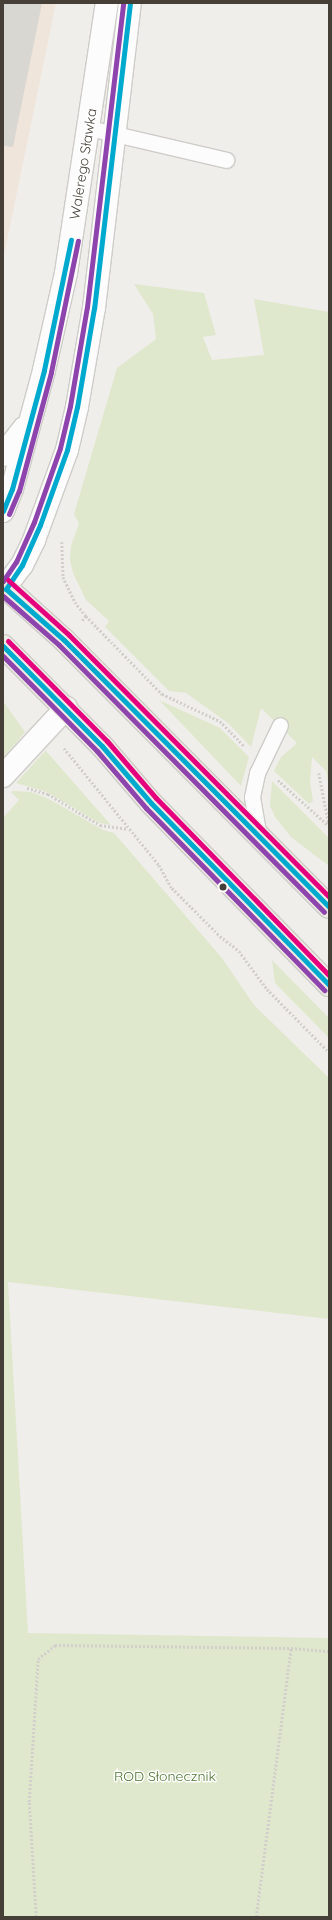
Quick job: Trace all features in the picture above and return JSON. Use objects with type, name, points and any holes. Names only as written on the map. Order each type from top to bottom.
[{"type":"main road","points":[[4,588],[64,640],[329,907]]},
{"type":"main road","points":[[3,646],[66,708],[102,746],[151,803],[329,985]]},
{"type":"street","name":"Walerego Sławka","points":[[3,511],[12,489],[66,273],[107,3]]},
{"type":"street","name":"Walerego Sławka","points":[[4,588],[22,565],[43,517],[67,450],[77,407],[94,308],[130,3]]},
{"type":"street","name":"Walerego Sławka","points":[[3,455],[19,436],[30,417]]},
{"type":"street","points":[[3,776],[66,708]]},
{"type":"lane","points":[[89,128],[226,160]]},
{"type":"lane","points":[[259,837],[252,797],[261,765],[280,725]]},
{"type":"path","points":[[63,534],[60,554],[63,577],[75,602],[86,616],[162,694],[220,721],[261,765],[329,826]]},
{"type":"path","points":[[80,624],[86,616]]},
{"type":"path","points":[[59,743],[127,829],[159,865],[172,888],[220,936],[239,951],[267,989],[329,1052]]},
{"type":"path","points":[[319,773],[329,826]]},
{"type":"path","points":[[24,788],[48,794],[100,826],[127,829]]},
{"type":"path","points":[[36,1917],[29,1802],[38,1659],[55,1645],[291,1648],[329,1651]]},
{"type":"path","points":[[256,1917],[291,1648]]},
{"type":"shaded area","points":[[3,3],[56,3],[3,260]]},
{"type":"green space","points":[[134,284],[204,293],[216,335],[203,337],[212,360],[264,355],[254,299],[329,312],[329,787],[326,771],[312,757],[310,781],[313,801],[309,804],[274,771],[281,757],[297,743],[261,708],[251,747],[228,723],[186,693],[169,691],[105,627],[109,621],[86,600],[73,573],[70,560],[71,546],[79,523],[74,514],[117,368],[156,339],[153,314]]},
{"type":"green space","points":[[159,700],[220,728],[249,757],[241,786]]},
{"type":"green space","points":[[3,701],[25,732],[3,758]]},
{"type":"green space","points":[[46,750],[111,825],[99,823],[47,792],[16,783]]},
{"type":"green space","points":[[272,781],[329,838],[329,866],[291,837],[275,817],[270,806]]},
{"type":"green space","name":"ROD Słonecznik","points":[[11,792],[31,792],[49,799],[103,830],[114,833],[222,958],[254,1005],[329,1078],[329,1319],[8,1282],[28,1633],[329,1638],[329,1917],[3,1917],[3,818],[19,800]]},
{"type":"green space","points":[[272,960],[329,1018],[329,1038],[275,983]]},
{"type":"building","points":[[3,3],[42,3],[13,147],[3,146]]},
{"type":"transit line","points":[[3,581],[16,562],[34,522],[60,448],[70,406],[87,307],[123,3]]},
{"type":"transit line","points":[[130,3],[94,308],[77,407],[67,450],[40,525],[22,565],[6,589],[64,640],[329,907]]},
{"type":"transit line","points":[[3,511],[12,489],[44,370],[71,240]]},
{"type":"transit line","points":[[9,514],[19,491],[51,372],[78,241]]},
{"type":"transit line","points":[[8,580],[69,635],[329,897]]},
{"type":"transit line","points":[[3,596],[59,645],[324,912]]},
{"type":"transit line","points":[[8,641],[107,741],[156,798],[329,975]]},
{"type":"transit line","points":[[3,646],[102,746],[151,803],[329,985]]},
{"type":"transit line","points":[[3,656],[97,751],[146,808],[324,990]]}]
